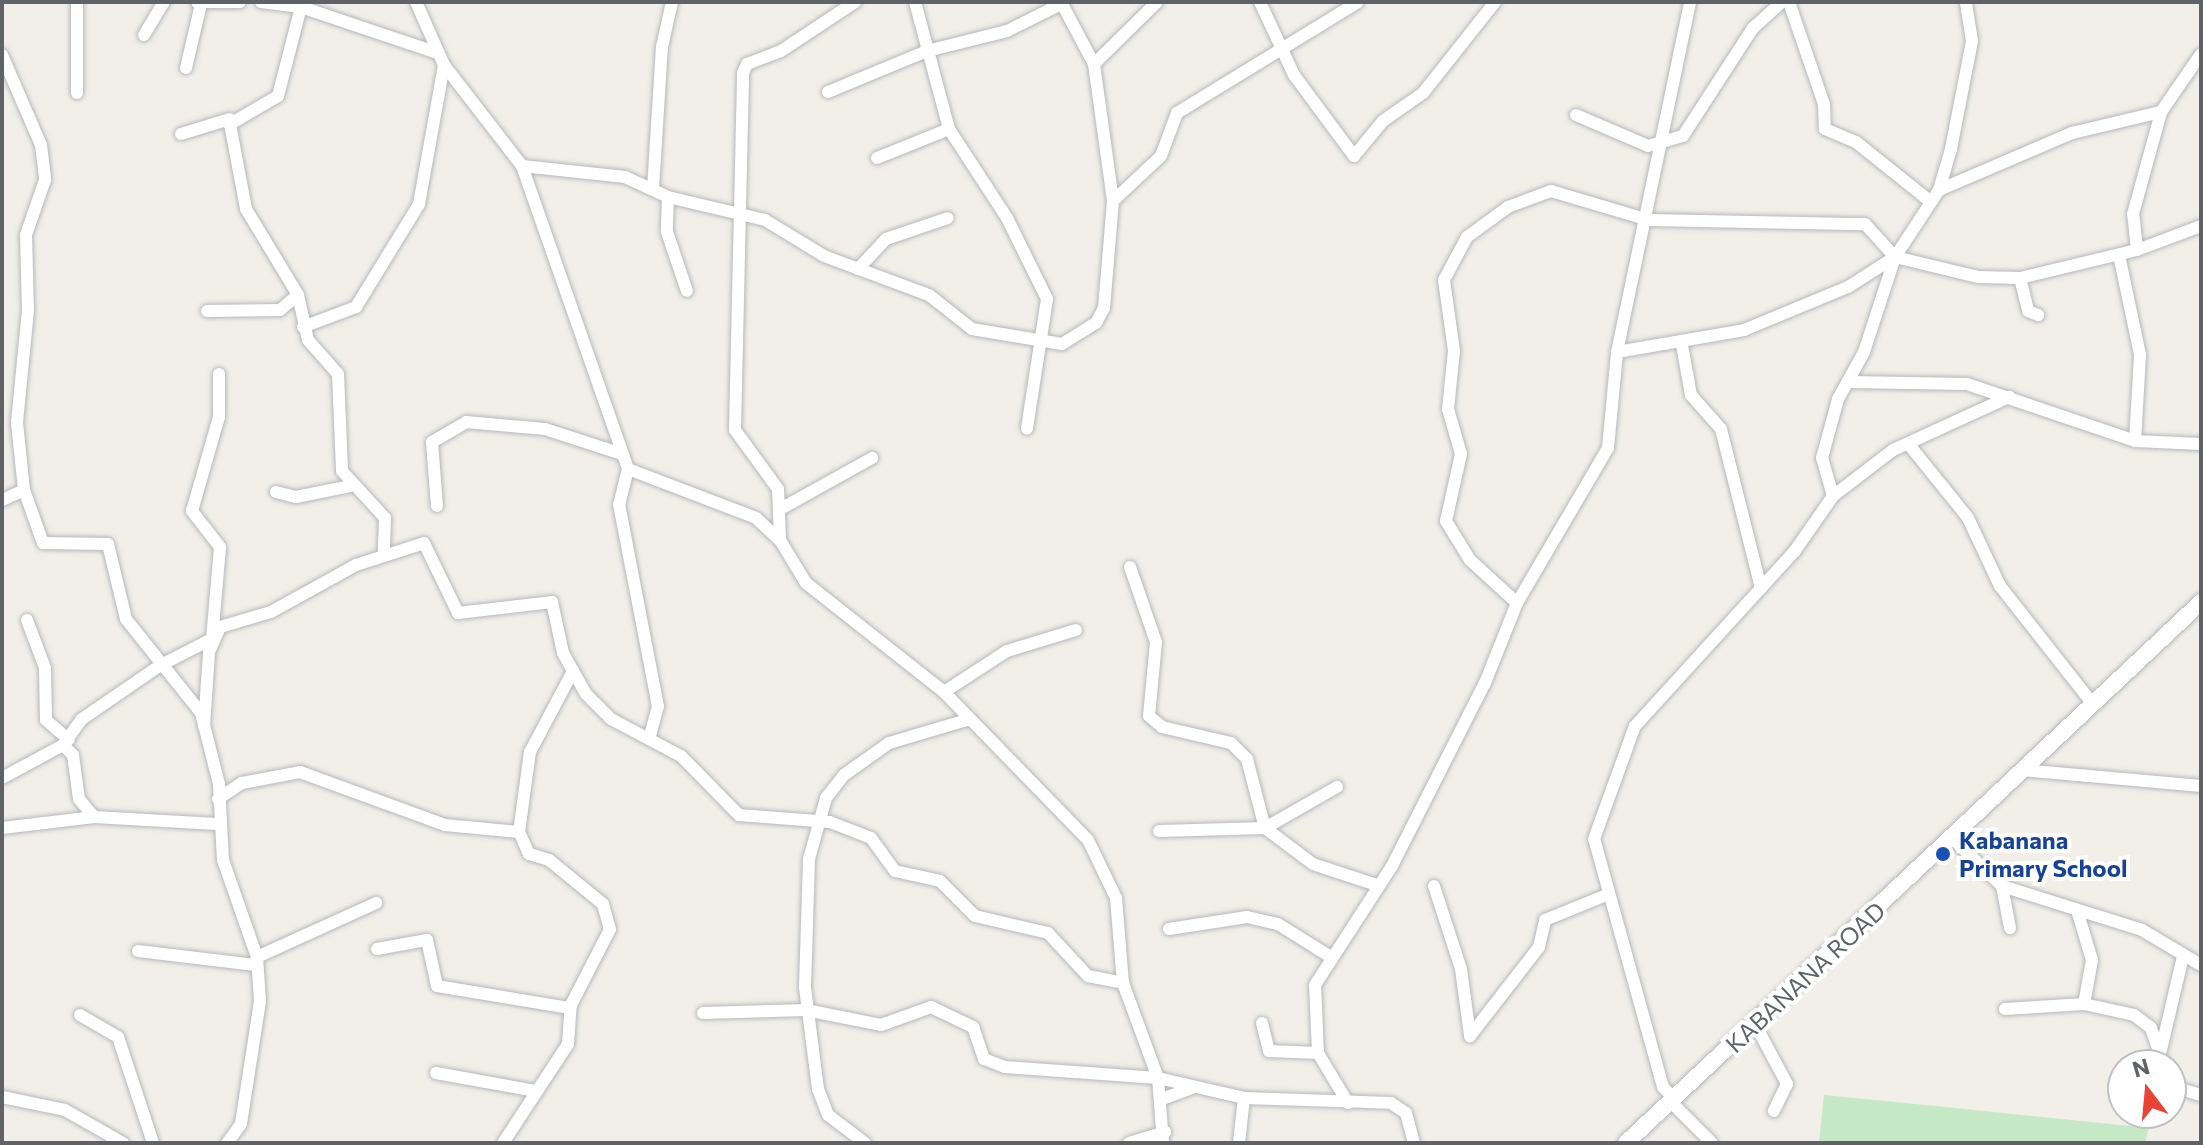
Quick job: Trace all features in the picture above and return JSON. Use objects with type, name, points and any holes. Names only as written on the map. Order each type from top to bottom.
[{"type":"street","points":[[77,2],[77,93]]},
{"type":"street","points":[[144,35],[164,2]]},
{"type":"street","points":[[186,68],[199,3],[240,2]]},
{"type":"street","points":[[261,2],[298,5],[441,59]]},
{"type":"street","points":[[416,2],[441,59],[522,166],[628,469],[619,504],[658,706],[649,739]]},
{"type":"street","points":[[653,189],[672,2]]},
{"type":"street","points":[[780,540],[784,507],[766,466],[735,430],[738,215],[746,199],[744,68],[855,2]]},
{"type":"street","points":[[915,2],[949,129],[1041,283],[1044,345],[1027,428]]},
{"type":"street","points":[[1094,64],[1157,2]]},
{"type":"street","points":[[1260,2],[1282,51],[1338,142],[1359,155],[1383,121],[1423,93],[1495,2]]},
{"type":"street","points":[[1113,201],[1161,156],[1177,113],[1358,2]]},
{"type":"street","points":[[1348,1103],[1318,1053],[1312,1004],[1329,956],[1377,885],[1485,683],[1517,603],[1608,448],[1617,352],[1649,220],[1690,2]]},
{"type":"street","points":[[1576,115],[1648,146],[1663,144],[1696,122],[1753,28],[1782,2]]},
{"type":"street","points":[[1789,2],[1824,104],[1825,129],[1856,142],[1931,202]]},
{"type":"street","points":[[1833,496],[1822,458],[1895,257],[1939,190],[1972,41],[1966,2]]},
{"type":"street","points":[[522,166],[625,177],[668,197],[765,220],[858,269],[929,295],[972,329],[1044,345],[1076,337],[1104,308],[1113,201],[1094,64],[1062,3],[1007,31],[927,51],[828,92]]},
{"type":"street","points":[[181,134],[230,119],[278,96],[298,5]]},
{"type":"street","points":[[2137,250],[2133,214],[2161,112],[2201,54]]},
{"type":"street","points":[[2,55],[41,145],[45,180],[25,251],[28,323],[17,423],[24,490],[43,543],[108,544],[126,619],[159,666],[201,713],[218,799],[217,824],[256,961],[260,1001],[241,1124],[227,1143]]},
{"type":"street","points":[[303,327],[356,307],[419,204],[441,59]]},
{"type":"street","points":[[1939,190],[2072,133],[2161,112]]},
{"type":"street","points":[[230,119],[246,209],[298,295],[303,327],[338,374],[342,471],[350,486],[385,518],[384,555]]},
{"type":"street","points":[[877,158],[949,129]]},
{"type":"street","points":[[1517,603],[1447,529],[1461,454],[1448,409],[1454,351],[1447,262],[1484,222],[1551,191],[1649,220],[1854,222],[1865,224],[1895,257],[1978,277],[2020,278],[2137,250],[2201,226]]},
{"type":"street","points":[[668,197],[667,232],[687,291]]},
{"type":"street","points":[[858,269],[886,239],[948,218]]},
{"type":"street","points":[[2119,255],[2140,355],[2135,441]]},
{"type":"street","points":[[1617,352],[1682,345],[1810,306],[1895,257]]},
{"type":"street","points":[[2020,278],[2028,311],[2038,315]]},
{"type":"street","points":[[207,311],[280,310],[298,295]]},
{"type":"street","points":[[1682,345],[1691,395],[1721,429],[1761,588]]},
{"type":"street","points":[[204,726],[220,547],[192,511],[219,417],[219,374]]},
{"type":"street","points":[[1850,382],[1953,382],[2009,397],[2135,441],[2201,444]]},
{"type":"street","points":[[1712,1143],[1663,1087],[1594,839],[1635,726],[1761,588],[1833,496],[1881,457],[2009,397]]},
{"type":"street","points":[[437,506],[432,442],[466,422],[545,429],[622,454]]},
{"type":"street","points":[[1910,446],[1968,518],[2011,602],[2093,704]]},
{"type":"street","points":[[784,507],[872,458]]},
{"type":"street","points":[[628,469],[739,506],[780,540],[806,583],[944,692],[1088,840],[1116,898],[1123,983],[1158,1078],[1162,1099],[1164,1138],[1129,1143]]},
{"type":"street","points":[[276,492],[296,497],[350,486]]},
{"type":"street","points":[[2,500],[24,490]]},
{"type":"street","points":[[2,778],[66,743],[82,719],[159,666],[212,639],[220,627],[271,612],[384,555],[424,543],[458,613],[548,600],[573,671],[611,719],[681,756],[739,815],[824,821],[871,838],[895,871],[940,881],[975,916],[1048,933],[1088,976],[1123,983]]},
{"type":"street","points":[[1130,567],[1156,642],[1149,716],[1162,727],[1213,735],[1239,750],[1265,828],[1313,864],[1377,885]]},
{"type":"street","name":"KABANANA ROAD","points":[[1626,1143],[1953,839],[2201,602]]},
{"type":"street","points":[[27,620],[45,668],[46,720],[73,755],[79,799],[94,817]]},
{"type":"street","points":[[944,692],[1007,651],[1076,630]]},
{"type":"street","points":[[503,1143],[568,1044],[570,1008],[610,929],[609,913],[581,883],[529,854],[519,832],[530,752],[573,671]]},
{"type":"street","points":[[865,1143],[828,1115],[806,1010],[811,917],[805,874],[824,821],[826,798],[871,755],[970,719]]},
{"type":"street","points":[[2022,770],[2201,786]]},
{"type":"street","points":[[218,799],[255,778],[300,772],[445,825],[519,832]]},
{"type":"street","points":[[1159,831],[1265,828],[1337,787]]},
{"type":"street","points":[[2,828],[94,817],[217,824]]},
{"type":"street","points":[[1953,839],[2002,886],[2142,930],[2201,965]]},
{"type":"street","points":[[1434,886],[1461,969],[1470,1036],[1539,947],[1545,920],[1609,894]]},
{"type":"street","points":[[2002,886],[2010,928]]},
{"type":"street","points":[[138,951],[256,961],[376,903]]},
{"type":"street","points":[[2074,908],[2081,913],[2092,960],[2084,1004]]},
{"type":"street","points":[[1169,929],[1247,917],[1278,924],[1329,956]]},
{"type":"street","points":[[377,949],[427,940],[437,986],[570,1008]]},
{"type":"street","points":[[2161,1049],[2183,956]]},
{"type":"street","points":[[2005,1009],[2084,1004],[2144,1021],[2160,1049]]},
{"type":"street","points":[[703,1013],[806,1010],[881,1025],[931,1007],[973,1027],[984,1059],[1005,1067],[1158,1078],[1244,1098],[1391,1103],[1406,1113],[1414,1143]]},
{"type":"street","points":[[80,1015],[118,1037],[153,1143]]},
{"type":"street","points":[[1262,1023],[1269,1051],[1318,1053]]},
{"type":"street","points":[[1755,1024],[1787,1084],[1774,1111]]},
{"type":"street","points":[[436,1073],[536,1091]]},
{"type":"street","points":[[1162,1099],[1193,1088]]},
{"type":"street","points":[[2,1097],[65,1110],[123,1143]]},
{"type":"street","points":[[1239,1143],[1244,1098]]},
{"type":"green space","points":[[1824,1095],[2107,1124],[2107,1129],[2149,1129],[2145,1143],[1819,1143]]},
{"type":"place","name":"Kabanana Primary School","points":[[1943,854]]}]
